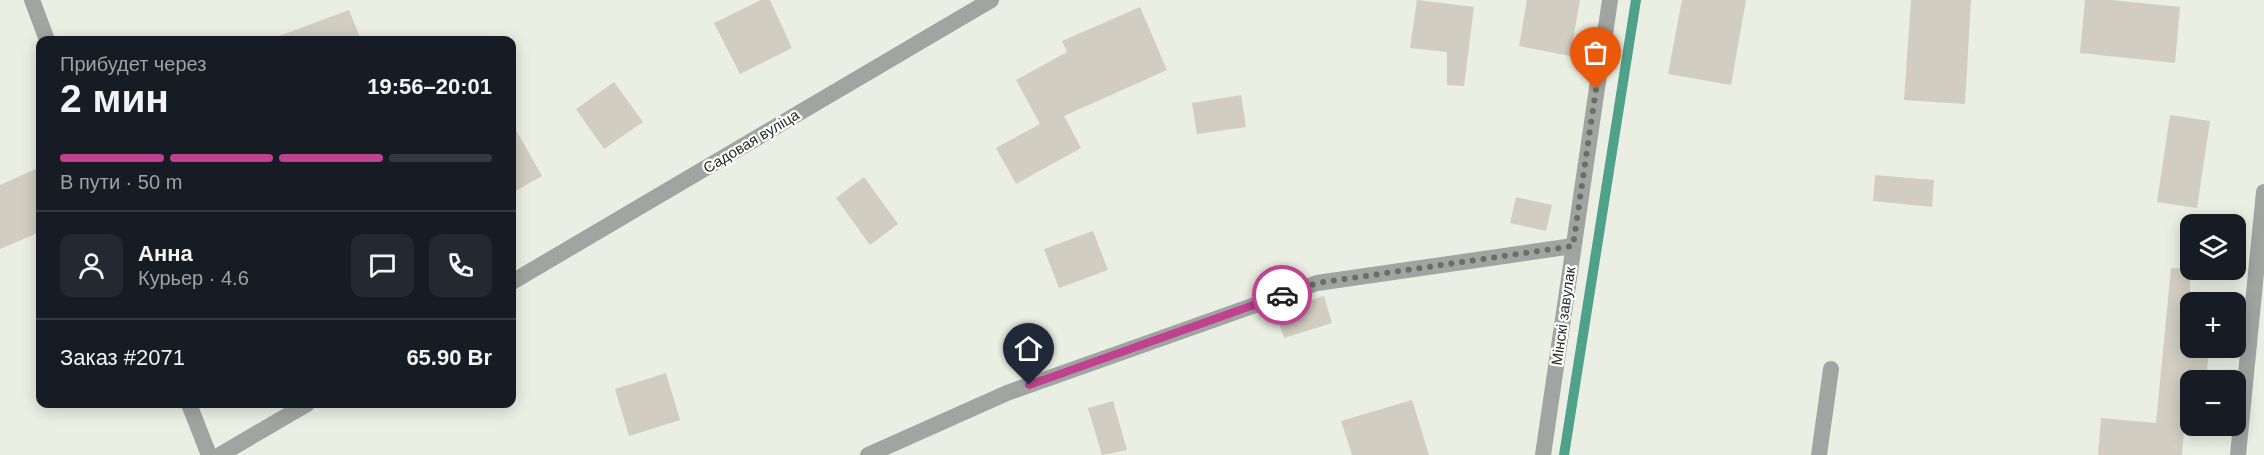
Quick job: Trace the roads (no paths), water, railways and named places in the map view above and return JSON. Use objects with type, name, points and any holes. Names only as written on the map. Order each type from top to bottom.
[{"type":"street","points":[[32,0],[46,36]]},
{"type":"street","name":"Садовая вуліца","points":[[516,280],[991,0]]},
{"type":"street","name":"Мінскі завулак","points":[[1543,455],[1610,0]]},
{"type":"street","points":[[2238,455],[2264,192]]},
{"type":"street","points":[[868,455],[1007,393],[1317,283],[1573,246]]},
{"type":"street","points":[[1819,455],[1831,369]]},
{"type":"street","points":[[191,408],[209,455]]},
{"type":"street","points":[[220,455],[300,408]]},
{"type":"waterway","points":[[1564,455],[1636,0]]}]
